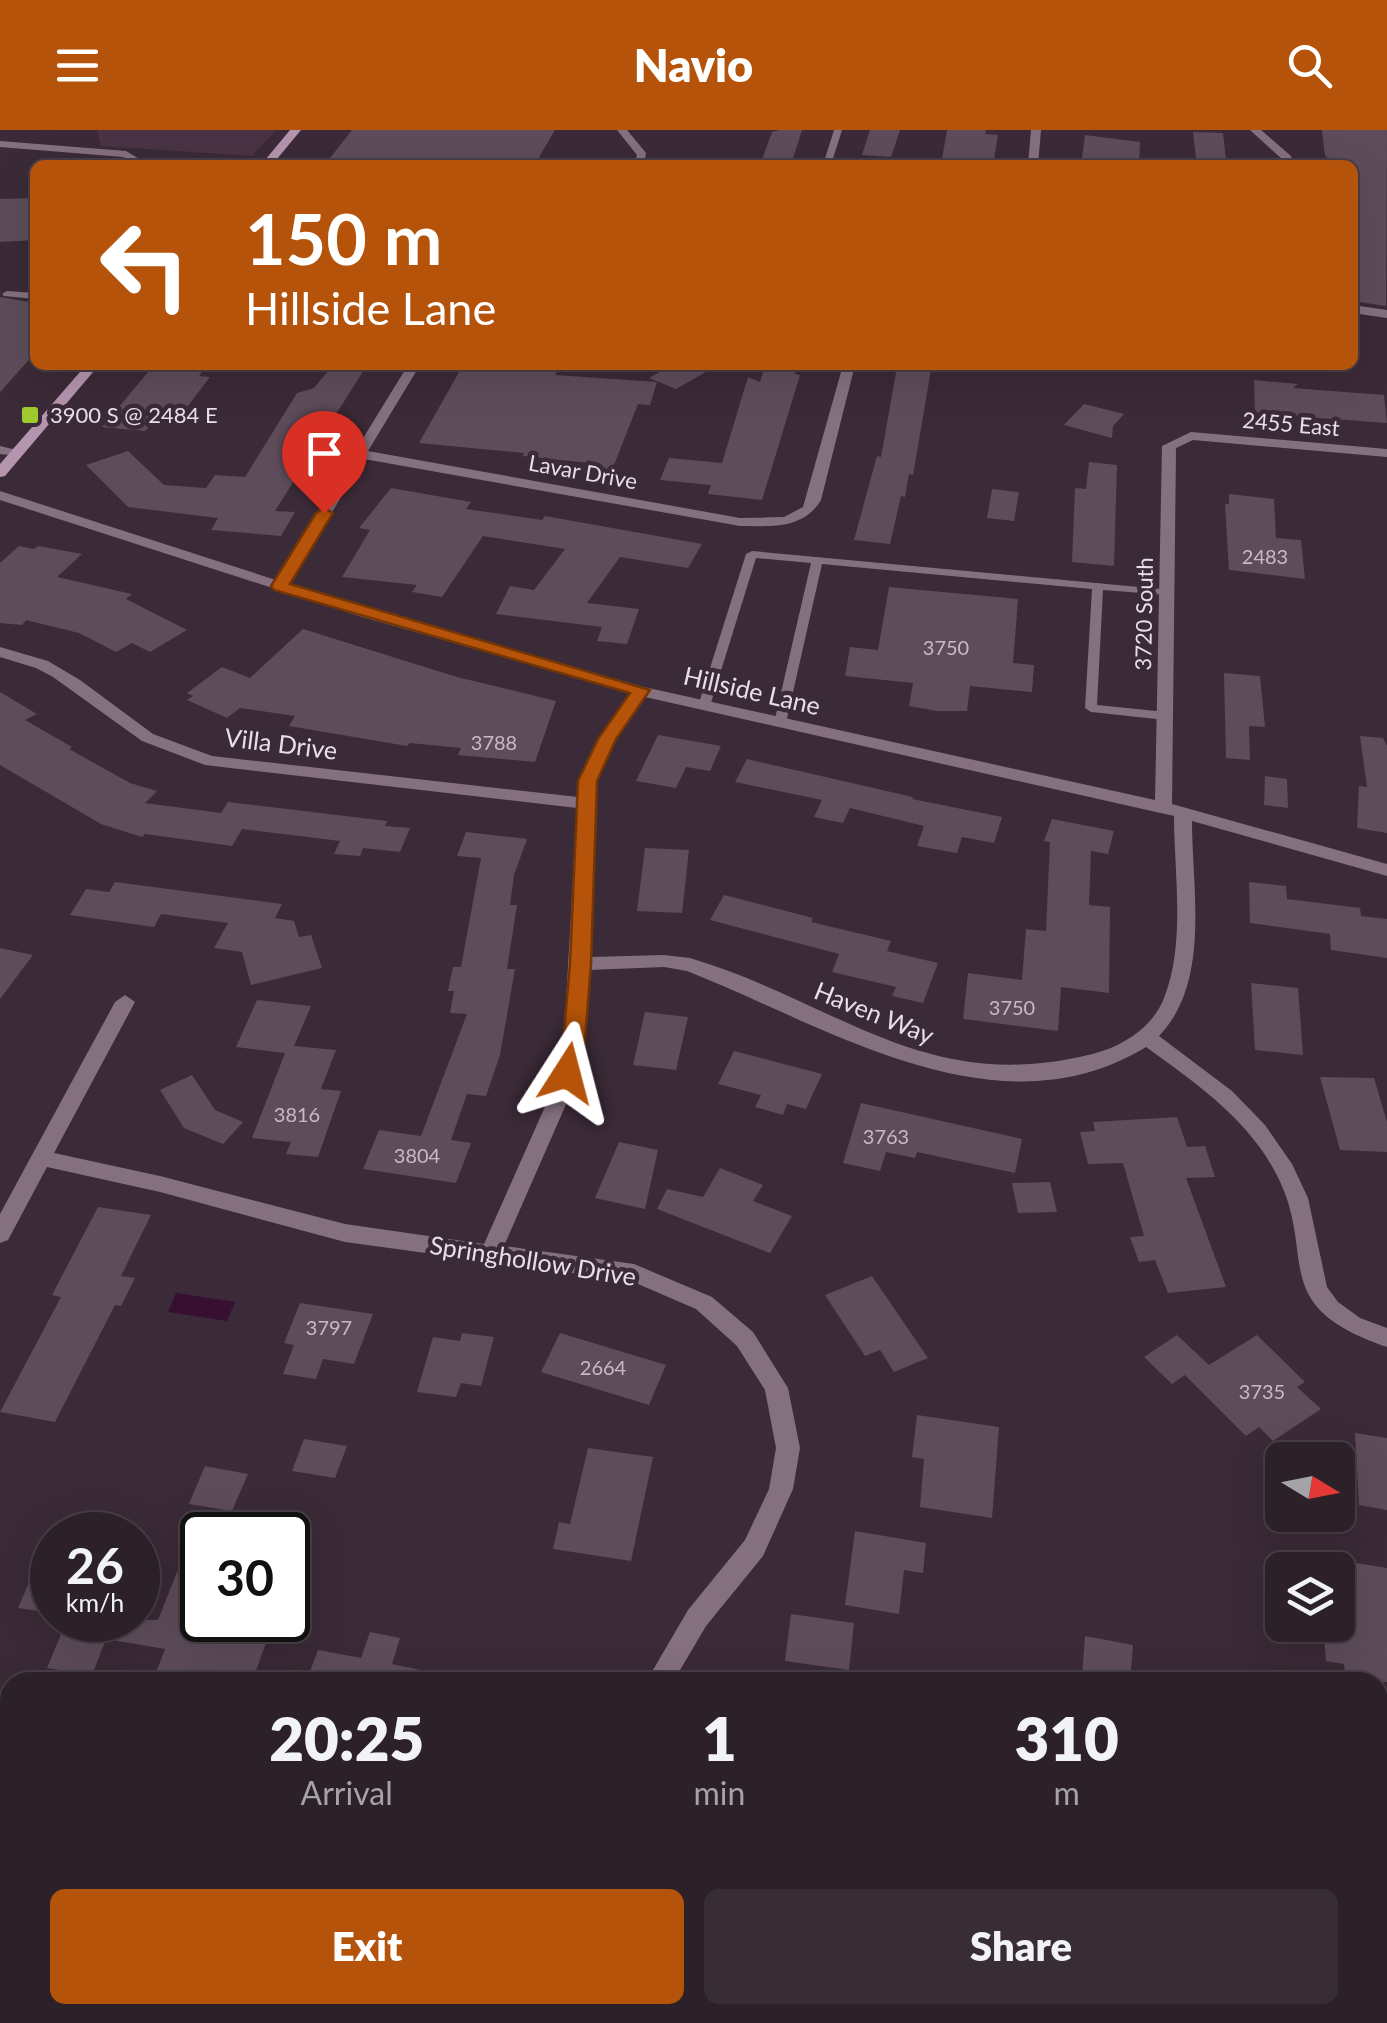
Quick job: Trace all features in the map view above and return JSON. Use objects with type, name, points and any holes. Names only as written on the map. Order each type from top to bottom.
[{"type":"main road","points":[[270,160],[296,130]]},
{"type":"main road","points":[[0,473],[88,370]]},
{"type":"street","points":[[622,130],[642,155],[640,160]]},
{"type":"street","points":[[1033,160],[1036,130]]},
{"type":"street","points":[[1256,130],[1287,160]]},
{"type":"street","points":[[0,144],[126,154],[136,160]]},
{"type":"street","points":[[1358,311],[1387,314]]},
{"type":"street","points":[[280,586],[411,370]]},
{"type":"street","name":"Lavar Drive","points":[[360,454],[713,518],[776,524],[808,510],[814,500],[848,370]]},
{"type":"street","name":"2455 East","points":[[1191,436],[1387,453]]},
{"type":"street","name":"3720 South","points":[[1162,807],[1168,446],[1191,436]]},
{"type":"street","points":[[0,450],[18,452]]},
{"type":"street","name":"Hillside Lane","points":[[0,495],[280,586],[640,690],[1162,807],[1387,870]]},
{"type":"street","name":"Villa Drive","points":[[0,652],[56,669],[140,734],[201,759],[585,803]]},
{"type":"street","points":[[490,1254],[561,1093],[573,1053],[585,803],[593,765],[640,690]]},
{"type":"street","points":[[1183,814],[1182,961],[1176,991],[1148,1038],[1253,1123],[1286,1171],[1302,1219],[1311,1286],[1325,1306],[1361,1330],[1387,1338]]},
{"type":"street","name":"Haven Way","points":[[580,964],[664,961],[690,965],[912,1058],[956,1071],[999,1076],[1076,1069],[1148,1038]]},
{"type":"street","points":[[0,1234],[124,1002]]},
{"type":"street","name":"Springhollow Drive","points":[[42,1158],[160,1184],[344,1233],[600,1266],[669,1286],[704,1304],[745,1339],[776,1388],[788,1448],[781,1489],[754,1548],[697,1618],[665,1672]]},
{"type":"lane","points":[[829,160],[838,130]]},
{"type":"lane","points":[[7,294],[30,296]]},
{"type":"lane","points":[[704,706],[752,554],[1167,592]]},
{"type":"lane","points":[[780,723],[817,560]]},
{"type":"lane","points":[[1098,586],[1090,708],[1166,716]]},
{"type":"shaded area","points":[[97,130],[276,130],[252,156],[101,146]]},
{"type":"shaded area","points":[[176,1293],[235,1302],[227,1321],[168,1312]]},
{"type":"building","points":[[352,130],[555,130],[536,160],[330,158]]},
{"type":"building","points":[[802,130],[793,160],[762,160],[772,132]]},
{"type":"building","points":[[870,130],[900,130],[891,157],[862,155]]},
{"type":"building","points":[[947,130],[986,130],[985,134],[998,135],[994,160],[942,160]]},
{"type":"building","points":[[1322,130],[1387,130],[1386,306],[1358,302],[1358,160],[1332,160],[1325,156]]},
{"type":"building","points":[[1193,132],[1223,133],[1226,160],[1196,158]]},
{"type":"building","points":[[1085,135],[1140,142],[1139,160],[1082,158]]},
{"type":"building","points":[[30,198],[30,240],[0,242],[0,199]]},
{"type":"building","points":[[0,297],[30,302],[30,359],[0,392]]},
{"type":"building","points":[[150,370],[203,370],[199,376],[210,377],[177,420],[157,418],[145,431],[102,427]]},
{"type":"building","points":[[329,370],[364,370],[275,511],[295,512],[281,536],[211,530],[218,518],[128,507],[86,465],[128,451],[164,485],[206,488],[215,475],[245,477],[297,393],[314,388]]},
{"type":"building","points":[[460,370],[558,370],[555,375],[657,382],[650,405],[638,404],[612,470],[587,468],[589,463],[523,456],[524,453],[419,443]]},
{"type":"building","points":[[663,370],[709,370],[676,389],[649,378]]},
{"type":"building","points":[[764,370],[796,370],[795,374],[800,375],[762,500],[708,494],[711,485],[660,480],[669,458],[722,463],[748,377],[760,382]]},
{"type":"building","points":[[896,370],[931,370],[913,475],[909,474],[905,497],[901,496],[890,544],[854,540],[877,456],[881,457]]},
{"type":"building","points":[[1254,380],[1298,384],[1293,388],[1384,395],[1387,423],[1255,413]]},
{"type":"building","points":[[1084,404],[1124,414],[1113,426],[1112,438],[1064,425]]},
{"type":"building","points":[[1089,462],[1117,465],[1114,566],[1072,562],[1075,488],[1086,489]]},
{"type":"building","points":[[391,488],[471,502],[466,509],[542,520],[545,516],[702,544],[688,568],[620,557],[587,603],[639,609],[627,644],[597,641],[602,627],[496,614],[510,586],[534,590],[565,549],[483,536],[442,597],[412,592],[417,585],[342,577],[370,530],[359,528]]},
{"type":"building","points":[[992,489],[1019,492],[1014,521],[987,518]]},
{"type":"building","points":[[1229,494],[1274,499],[1276,538],[1301,540],[1305,579],[1229,570],[1225,504],[1229,504]]},
{"type":"building","points":[[19,546],[82,554],[57,577],[132,594],[126,599],[187,630],[150,652],[132,643],[116,652],[79,633],[26,620],[22,625],[0,623],[0,563]]},
{"type":"building","points":[[889,587],[1018,599],[1013,663],[1034,665],[1032,692],[970,686],[967,711],[937,711],[909,706],[913,683],[845,676],[850,647],[878,650]]},
{"type":"building","points":[[303,629],[457,677],[556,701],[535,762],[458,755],[461,748],[410,743],[407,746],[289,726],[295,716],[240,708],[227,718],[187,700],[193,696],[187,693],[222,667],[250,678]]},
{"type":"building","points":[[1224,673],[1260,676],[1265,727],[1249,726],[1250,760],[1226,758]]},
{"type":"building","points":[[0,692],[37,714],[25,720],[72,747],[69,749],[130,783],[157,791],[145,803],[221,813],[228,802],[387,821],[385,826],[410,828],[400,852],[363,848],[360,856],[334,854],[340,841],[242,829],[232,846],[145,834],[142,837],[101,824],[0,765]]},
{"type":"building","points":[[658,735],[721,746],[710,771],[686,767],[676,788],[636,781]]},
{"type":"building","points":[[1360,736],[1383,738],[1387,746],[1387,833],[1357,828],[1359,786],[1367,787]]},
{"type":"building","points":[[747,759],[1002,817],[994,843],[962,837],[957,853],[917,846],[924,826],[850,808],[843,823],[814,817],[822,800],[735,782]]},
{"type":"building","points":[[1265,776],[1287,779],[1288,808],[1264,805]]},
{"type":"building","points":[[1052,819],[1114,831],[1108,854],[1091,851],[1089,905],[1110,907],[1109,993],[1061,987],[1058,1031],[963,1019],[968,973],[1022,980],[1026,929],[1046,931],[1050,842],[1044,841]]},
{"type":"building","points":[[466,832],[527,839],[514,875],[510,905],[517,905],[507,969],[515,969],[500,1055],[486,1096],[467,1094],[451,1140],[471,1143],[456,1183],[363,1169],[379,1130],[421,1136],[467,1014],[450,1013],[454,991],[448,991],[453,967],[461,967],[481,858],[457,856]]},
{"type":"building","points":[[645,848],[689,850],[682,913],[637,911]]},
{"type":"building","points":[[115,882],[282,904],[275,918],[294,921],[299,937],[311,935],[322,968],[251,985],[242,952],[214,948],[228,923],[161,914],[154,927],[70,915],[86,889],[109,892]]},
{"type":"building","points":[[1249,882],[1286,886],[1287,899],[1360,908],[1361,916],[1387,919],[1387,958],[1331,950],[1330,934],[1250,923]]},
{"type":"building","points":[[724,895],[891,941],[887,951],[938,963],[923,1003],[892,996],[896,987],[832,972],[839,954],[710,920]]},
{"type":"building","points":[[0,948],[33,955],[0,999]]},
{"type":"building","points":[[1251,983],[1298,988],[1303,1055],[1255,1050]]},
{"type":"building","points":[[257,1000],[311,1006],[294,1046],[336,1050],[321,1089],[341,1091],[318,1157],[286,1154],[291,1142],[252,1138],[285,1053],[236,1047]]},
{"type":"building","points":[[645,1012],[688,1017],[676,1070],[633,1065]]},
{"type":"building","points":[[734,1051],[822,1074],[806,1109],[787,1104],[783,1115],[755,1107],[761,1095],[718,1084]]},
{"type":"building","points":[[192,1075],[215,1110],[243,1122],[223,1144],[184,1128],[160,1090]]},
{"type":"building","points":[[1320,1077],[1374,1078],[1387,1122],[1387,1152],[1340,1150]]},
{"type":"building","points":[[861,1103],[1022,1139],[1015,1173],[917,1152],[915,1158],[886,1152],[880,1171],[843,1163]]},
{"type":"building","points":[[1177,1117],[1187,1147],[1205,1146],[1215,1177],[1186,1178],[1226,1287],[1168,1293],[1155,1260],[1139,1262],[1130,1237],[1144,1236],[1123,1163],[1088,1164],[1080,1132],[1095,1131],[1093,1122]]},
{"type":"building","points":[[619,1142],[658,1150],[645,1209],[595,1198]]},
{"type":"building","points":[[720,1168],[763,1185],[753,1201],[792,1216],[770,1253],[657,1209],[667,1189],[703,1197]]},
{"type":"building","points":[[1050,1182],[1057,1212],[1018,1213],[1012,1183]]},
{"type":"building","points":[[98,1207],[151,1215],[121,1276],[135,1278],[121,1306],[115,1305],[55,1422],[0,1412],[61,1297],[52,1295]]},
{"type":"building","points":[[872,1276],[928,1358],[894,1372],[880,1350],[865,1356],[825,1295]]},
{"type":"building","points":[[300,1303],[373,1314],[354,1364],[323,1359],[316,1379],[283,1374],[294,1345],[284,1343]]},
{"type":"building","points":[[462,1333],[494,1337],[481,1386],[461,1383],[456,1397],[417,1392],[433,1337],[460,1341]]},
{"type":"building","points":[[560,1333],[666,1365],[649,1405],[541,1372]]},
{"type":"building","points":[[1177,1335],[1209,1365],[1257,1335],[1305,1382],[1297,1387],[1321,1409],[1273,1441],[1259,1427],[1246,1436],[1185,1375],[1172,1384],[1144,1357]]},
{"type":"building","points":[[917,1415],[999,1427],[992,1518],[920,1507],[924,1459],[912,1457]]},
{"type":"building","points":[[1355,1433],[1387,1438],[1387,1510],[1359,1505]]},
{"type":"building","points":[[304,1439],[347,1446],[335,1478],[292,1471]]},
{"type":"building","points":[[588,1448],[653,1457],[631,1561],[553,1549],[559,1522],[570,1524]]},
{"type":"building","points":[[205,1466],[248,1474],[232,1511],[189,1504]]},
{"type":"building","points":[[855,1531],[926,1543],[923,1573],[904,1570],[899,1614],[845,1605]]},
{"type":"building","points":[[1355,1563],[1387,1568],[1387,1672],[1345,1672],[1344,1664],[1326,1661],[1324,1642],[1355,1642]]},
{"type":"building","points":[[177,1572],[180,1642],[266,1642],[256,1672],[156,1672],[165,1649],[124,1642],[160,1642],[160,1615]]},
{"type":"building","points":[[30,1580],[30,1610],[18,1608]]},
{"type":"building","points":[[791,1614],[854,1623],[849,1670],[785,1661]]},
{"type":"building","points":[[370,1632],[400,1638],[392,1664],[425,1672],[310,1672],[318,1650],[361,1658]]},
{"type":"building","points":[[1085,1636],[1133,1645],[1131,1672],[1082,1672]]},
{"type":"building","points":[[58,1642],[105,1642],[93,1672],[47,1668]]},
{"type":"place","name":"3900 S @ 2484 E","points":[[30,415]]},
{"type":"route","points":[[324,513],[280,586],[452,639],[640,690],[607,739],[587,781],[580,964],[573,1053],[567,1073]]}]
